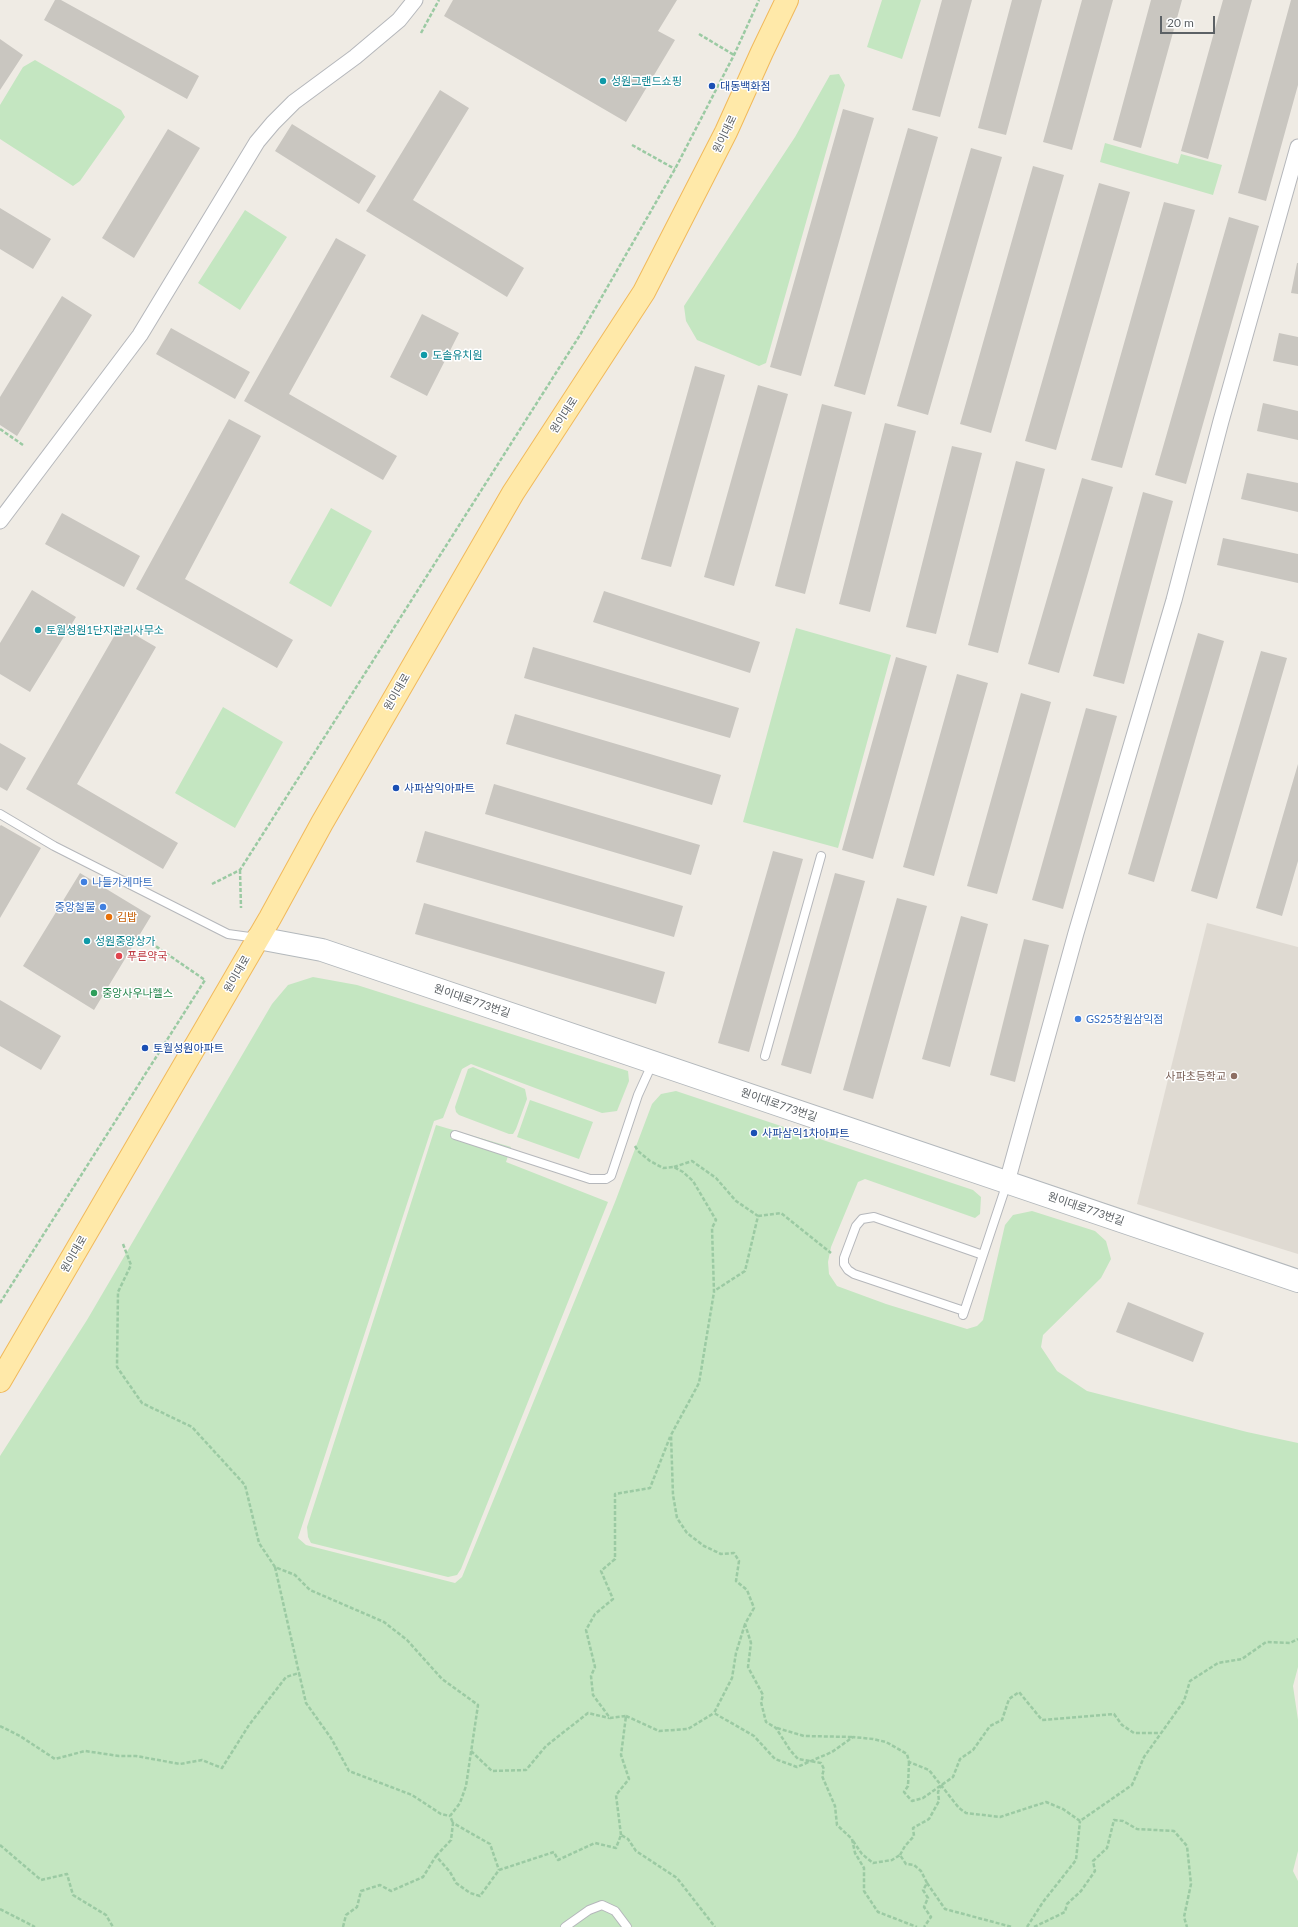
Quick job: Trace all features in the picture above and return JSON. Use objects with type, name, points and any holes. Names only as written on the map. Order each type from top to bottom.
[{"type":"main road","name":"원이대로","points":[[0,1382],[258,938],[322,823],[513,493],[644,292],[726,132],[787,0]]},
{"type":"street","points":[[0,522],[140,335],[257,142],[294,102],[355,57],[399,20],[414,0]]},
{"type":"street","points":[[1007,1182],[1076,933],[1174,600],[1221,421],[1298,147]]},
{"type":"street","name":"원이대로773번길","points":[[258,938],[318,949],[1298,1281]]},
{"type":"lane","points":[[0,814],[61,850],[228,934],[258,938]]},
{"type":"lane","points":[[765,1056],[821,856]]},
{"type":"lane","points":[[456,1135],[590,1179],[606,1179],[611,1176],[638,1095],[653,1062]]},
{"type":"lane","points":[[983,1255],[874,1217],[862,1220],[856,1226],[844,1258],[844,1264],[848,1270],[854,1274],[963,1313],[983,1255],[1007,1182]]},
{"type":"lane","points":[[565,1927],[589,1910],[602,1905],[615,1911],[627,1927]]},
{"type":"path","points":[[420,33],[438,0]]},
{"type":"path","points":[[212,884],[240,870],[580,335],[675,169],[734,55],[759,0]]},
{"type":"path","points":[[699,34],[734,55]]},
{"type":"path","points":[[632,145],[675,169]]},
{"type":"path","points":[[0,429],[23,445]]},
{"type":"path","points":[[240,870],[241,908]]},
{"type":"path","points":[[0,1303],[205,980],[154,945]]},
{"type":"path","points":[[633,1144],[638,1151],[650,1161],[663,1168],[674,1167],[692,1161],[716,1178],[736,1201],[758,1216],[781,1213],[844,1264]]},
{"type":"path","points":[[610,1718],[593,1695],[591,1676],[595,1667],[586,1630],[595,1614],[613,1599],[601,1571],[615,1559],[615,1494],[650,1488],[671,1435],[699,1383],[714,1292],[712,1228],[716,1220],[693,1181],[683,1172],[674,1167]]},
{"type":"path","points":[[714,1292],[745,1271],[758,1216]]},
{"type":"path","points":[[123,1244],[131,1265],[118,1292],[117,1367],[142,1403],[192,1426],[245,1485],[259,1543],[275,1567],[306,1703],[331,1738],[349,1771],[412,1795],[441,1814],[450,1816]]},
{"type":"path","points":[[471,1751],[492,1771],[526,1770],[546,1746],[588,1713],[610,1718],[626,1716],[659,1731],[688,1729],[714,1713],[732,1678],[736,1653],[745,1624],[754,1608],[747,1590],[736,1581],[739,1561],[734,1553],[721,1554],[704,1546],[687,1533],[677,1518],[673,1495],[671,1435]]},
{"type":"path","points":[[275,1567],[295,1575],[310,1590],[384,1622],[408,1640],[442,1679],[478,1705],[466,1786],[460,1803],[450,1816]]},
{"type":"path","points":[[745,1624],[751,1643],[748,1667],[763,1695],[761,1702],[766,1722],[776,1728],[804,1736],[853,1737],[886,1742],[907,1754],[909,1762],[908,1786],[904,1792],[912,1801],[923,1798],[953,1777],[960,1759],[973,1750],[990,1726],[1002,1720],[1009,1699],[1019,1692],[1042,1720],[1114,1714],[1122,1725],[1134,1733],[1160,1732]]},
{"type":"path","points":[[1027,1927],[1042,1902],[1076,1860],[1080,1821],[1132,1785],[1144,1757],[1160,1732],[1184,1701],[1190,1681],[1218,1663],[1242,1659],[1266,1642],[1290,1643],[1298,1639]]},
{"type":"path","points":[[0,1726],[20,1736],[55,1759],[85,1751],[118,1756],[136,1756],[180,1764],[202,1760],[222,1768],[249,1725],[286,1677],[299,1673]]},
{"type":"path","points":[[714,1713],[754,1736],[775,1759],[797,1767],[832,1752],[853,1737]]},
{"type":"path","points":[[436,1856],[450,1872],[456,1883],[470,1893],[480,1896],[499,1870],[554,1852],[558,1860],[596,1843],[616,1848],[621,1834],[616,1795],[629,1779],[621,1755],[626,1716]]},
{"type":"path","points":[[776,1728],[790,1750],[798,1759],[821,1763],[824,1769],[822,1776],[835,1806],[837,1825],[852,1839],[862,1854],[874,1862],[892,1860],[900,1855],[905,1846],[914,1836],[913,1828],[930,1819],[939,1801],[938,1792],[941,1786]]},
{"type":"path","points":[[909,1762],[929,1770],[959,1808],[966,1813],[1000,1817],[1046,1802],[1063,1808],[1080,1821]]},
{"type":"path","points":[[343,1927],[346,1915],[357,1907],[361,1890],[380,1885],[390,1891],[423,1877],[436,1856],[451,1840],[453,1823],[450,1816]]},
{"type":"path","points":[[1034,1927],[1065,1912],[1067,1904],[1081,1891],[1095,1871],[1093,1861],[1107,1848],[1114,1820],[1123,1821],[1137,1829],[1174,1830],[1187,1846],[1191,1884],[1184,1917],[1186,1927]]},
{"type":"path","points":[[453,1823],[490,1844],[499,1870]]},
{"type":"path","points":[[621,1834],[628,1839],[636,1851],[677,1878],[715,1927]]},
{"type":"path","points":[[852,1839],[855,1854],[864,1868],[864,1891],[878,1912],[917,1927]]},
{"type":"path","points":[[0,1845],[41,1880],[67,1874],[73,1895],[106,1915],[113,1927]]},
{"type":"path","points":[[900,1855],[906,1864],[914,1865],[921,1871],[927,1883],[945,1909],[1012,1927]]},
{"type":"path","points":[[924,1927],[931,1917],[924,1907],[928,1898],[923,1890],[927,1883]]},
{"type":"path","points":[[0,1909],[35,1927]]},
{"type":"shaded area","name":"사파초등학교","points":[[1207,923],[1298,947],[1298,1254],[1137,1204]]},
{"type":"green space","points":[[882,0],[921,0],[902,59],[867,47]]},
{"type":"green space","points":[[35,60],[121,110],[125,117],[80,181],[73,186],[0,139],[0,105],[23,67]]},
{"type":"green space","points":[[839,74],[845,85],[766,363],[759,366],[697,340],[686,321],[684,306],[795,137],[830,75]]},
{"type":"green space","points":[[1105,143],[1178,164],[1181,154],[1222,165],[1213,195],[1100,162]]},
{"type":"green space","points":[[245,210],[287,237],[240,310],[198,283]]},
{"type":"green space","points":[[331,508],[372,531],[331,607],[289,583]]},
{"type":"green space","points":[[796,628],[891,655],[838,848],[743,822]]},
{"type":"green space","points":[[223,707],[283,742],[235,828],[175,793]]},
{"type":"green space","points":[[313,977],[357,985],[628,1071],[629,1081],[617,1111],[602,1113],[471,1064],[462,1069],[443,1118],[434,1121],[298,1538],[306,1545],[455,1583],[462,1577],[615,1202],[652,1104],[661,1094],[676,1091],[973,1190],[981,1197],[980,1214],[975,1218],[865,1179],[858,1182],[831,1247],[828,1262],[829,1274],[837,1286],[886,1304],[967,1329],[977,1326],[983,1320],[1005,1225],[1013,1215],[1032,1211],[1095,1231],[1106,1241],[1111,1259],[1101,1278],[1043,1335],[1041,1347],[1057,1371],[1087,1391],[1247,1432],[1298,1443],[1298,1667],[1293,1686],[1298,1720],[1298,1851],[1293,1871],[1298,1881],[1298,1927],[0,1927],[0,1456],[87,1320],[272,1004],[288,985]]},
{"type":"green space","points":[[473,1067],[525,1089],[527,1099],[513,1134],[509,1134],[459,1115],[456,1112],[455,1107],[468,1069]]},
{"type":"green space","points":[[530,1100],[593,1122],[579,1159],[517,1137]]},
{"type":"green space","points":[[436,1125],[511,1147],[506,1162],[608,1202],[461,1569],[457,1575],[448,1577],[311,1543],[308,1537],[307,1527]]},
{"type":"building","points":[[55,0],[61,0],[199,76],[187,99],[44,20]]},
{"type":"building","name":"성원그랜드쇼핑","points":[[453,0],[677,0],[658,31],[675,40],[626,122],[444,16]]},
{"type":"building","points":[[942,0],[972,0],[940,117],[912,110]]},
{"type":"building","points":[[1012,0],[1042,0],[1006,135],[978,128]]},
{"type":"building","points":[[1082,0],[1113,0],[1072,150],[1043,142]]},
{"type":"building","points":[[1151,0],[1182,0],[1141,148],[1113,140]]},
{"type":"building","points":[[1223,0],[1252,0],[1208,159],[1181,151]]},
{"type":"building","points":[[1291,0],[1298,0],[1298,85],[1266,201],[1238,193]]},
{"type":"building","points":[[0,39],[23,55],[0,90]]},
{"type":"building","points":[[440,90],[469,108],[413,200],[524,268],[507,297],[366,211]]},
{"type":"building","points":[[843,109],[874,118],[801,376],[770,367]]},
{"type":"building","points":[[292,124],[376,176],[359,204],[275,151]]},
{"type":"building","points":[[908,128],[938,137],[865,395],[834,386]]},
{"type":"building","points":[[168,129],[200,148],[134,258],[102,238]]},
{"type":"building","points":[[971,148],[1002,157],[928,415],[897,406]]},
{"type":"building","points":[[1033,166],[1064,175],[991,433],[960,424]]},
{"type":"building","points":[[1099,183],[1130,192],[1056,450],[1025,441]]},
{"type":"building","points":[[1164,202],[1195,210],[1122,468],[1091,460]]},
{"type":"building","points":[[0,208],[51,239],[33,269],[0,249]]},
{"type":"building","points":[[1229,217],[1259,226],[1186,484],[1155,475]]},
{"type":"building","points":[[336,238],[366,255],[289,394],[397,456],[383,480],[244,401]]},
{"type":"building","points":[[1298,263],[1298,294],[1291,293]]},
{"type":"building","points":[[62,296],[92,315],[17,436],[0,425],[0,397]]},
{"type":"building","name":"도솔유치원","points":[[422,314],[459,333],[427,396],[390,377]]},
{"type":"building","points":[[171,328],[250,372],[235,399],[156,354]]},
{"type":"building","points":[[1279,333],[1298,337],[1298,366],[1273,361]]},
{"type":"building","points":[[695,366],[725,375],[671,567],[641,559]]},
{"type":"building","points":[[758,385],[788,394],[734,586],[704,577]]},
{"type":"building","points":[[1263,403],[1298,411],[1298,440],[1257,431]]},
{"type":"building","points":[[822,404],[852,412],[805,594],[775,586]]},
{"type":"building","points":[[229,419],[261,436],[185,579],[293,640],[277,668],[136,589]]},
{"type":"building","points":[[885,423],[916,431],[870,612],[839,604]]},
{"type":"building","points":[[952,446],[982,453],[936,634],[906,627]]},
{"type":"building","points":[[1016,461],[1045,469],[998,653],[968,645]]},
{"type":"building","points":[[1247,473],[1298,483],[1298,512],[1241,499]]},
{"type":"building","points":[[1082,478],[1113,487],[1059,673],[1028,664]]},
{"type":"building","points":[[1143,492],[1173,501],[1124,684],[1093,676]]},
{"type":"building","points":[[62,513],[140,556],[124,587],[45,544]]},
{"type":"building","points":[[1223,538],[1298,554],[1298,583],[1217,565]]},
{"type":"building","name":"토월성원1단지관리사무소","points":[[32,590],[76,617],[30,692],[0,674],[0,643]]},
{"type":"building","points":[[604,591],[760,642],[750,673],[593,622]]},
{"type":"building","points":[[120,626],[156,647],[77,784],[178,843],[163,869],[26,789]]},
{"type":"building","points":[[1198,633],[1224,641],[1154,882],[1128,874]]},
{"type":"building","points":[[533,647],[739,708],[730,738],[524,678]]},
{"type":"building","points":[[1261,651],[1287,658],[1217,899],[1191,891]]},
{"type":"building","points":[[896,657],[927,666],[873,859],[842,850]]},
{"type":"building","points":[[957,674],[988,683],[934,876],[903,867]]},
{"type":"building","points":[[1021,693],[1051,702],[997,894],[967,886]]},
{"type":"building","points":[[1086,708],[1117,716],[1063,909],[1032,900]]},
{"type":"building","points":[[515,714],[721,775],[712,805],[506,744]]},
{"type":"building","points":[[0,743],[26,758],[7,791],[0,787]]},
{"type":"building","points":[[1298,764],[1298,861],[1282,916],[1256,908]]},
{"type":"building","points":[[494,784],[700,845],[691,875],[485,814]]},
{"type":"building","points":[[1,825],[41,848],[0,918],[0,826]]},
{"type":"building","points":[[425,831],[683,906],[674,937],[416,862]]},
{"type":"building","points":[[773,851],[803,859],[749,1052],[718,1043]]},
{"type":"building","name":"성원중앙상가","points":[[80,873],[151,916],[94,1010],[23,966]]},
{"type":"building","points":[[835,873],[865,881],[811,1074],[781,1065]]},
{"type":"building","points":[[897,898],[927,906],[873,1099],[843,1090]]},
{"type":"building","points":[[424,903],[665,972],[656,1004],[415,934]]},
{"type":"building","points":[[961,916],[988,924],[950,1067],[922,1059]]},
{"type":"building","points":[[1024,939],[1049,945],[1015,1082],[990,1075]]},
{"type":"building","points":[[0,1000],[61,1036],[41,1070],[0,1046]]},
{"type":"building","points":[[1128,1302],[1204,1333],[1193,1362],[1116,1332]]},
{"type":"place","name":"성원그랜드쇼핑","points":[[603,81]]},
{"type":"place","name":"대동백화점","points":[[712,86]]},
{"type":"place","name":"도솔유치원","points":[[424,355]]},
{"type":"place","name":"토월성원1단지관리사무소","points":[[38,630]]},
{"type":"place","name":"사파삼익아파트","points":[[396,788]]},
{"type":"place","name":"나들가게마트","points":[[84,882]]},
{"type":"place","name":"중앙철물","points":[[103,907]]},
{"type":"place","name":"김밥","points":[[109,917]]},
{"type":"place","name":"성원중앙상가","points":[[87,941]]},
{"type":"place","name":"푸른약국","points":[[119,956]]},
{"type":"place","name":"중앙사우나헬스","points":[[94,993]]},
{"type":"place","name":"GS25창원삼익점","points":[[1078,1019]]},
{"type":"place","name":"토월성원아파트","points":[[145,1048]]},
{"type":"place","name":"사파초등학교","points":[[1234,1076]]},
{"type":"place","name":"사파삼익1차아파트","points":[[754,1133]]}]
